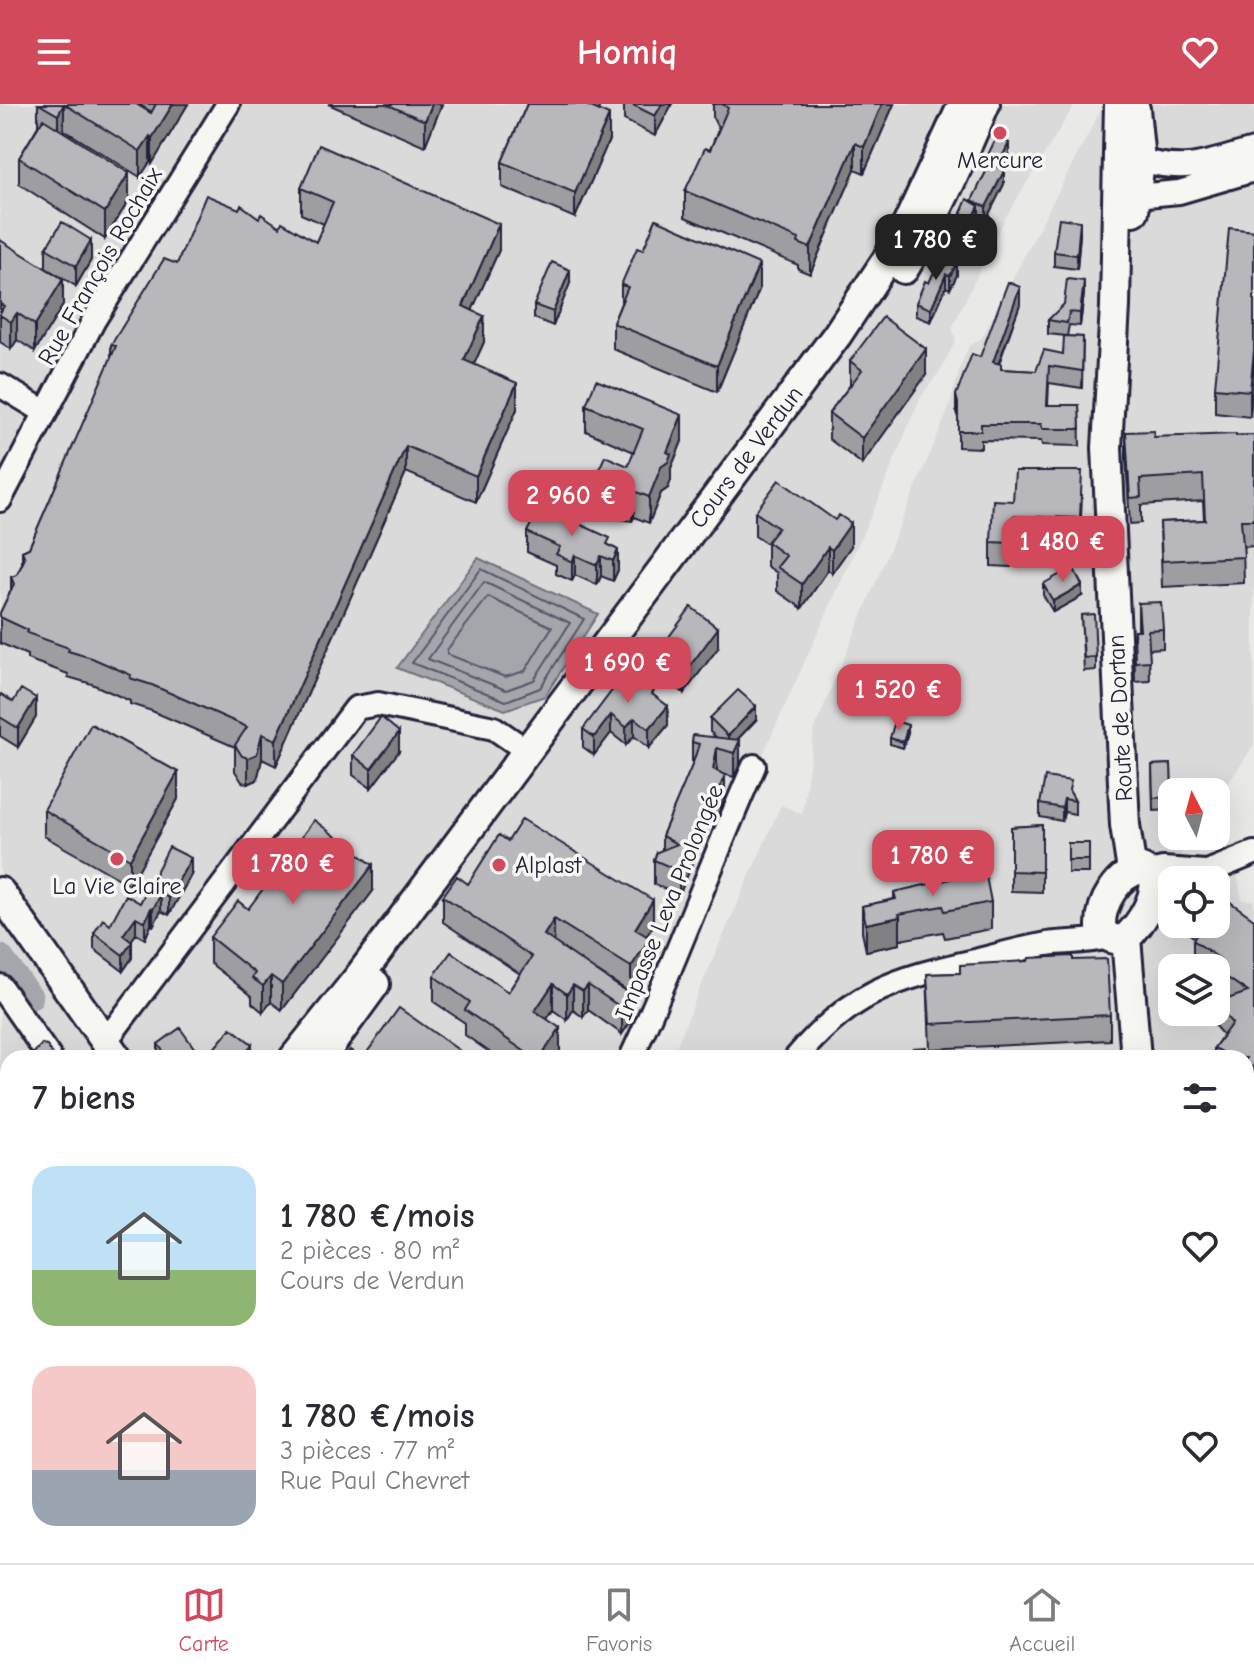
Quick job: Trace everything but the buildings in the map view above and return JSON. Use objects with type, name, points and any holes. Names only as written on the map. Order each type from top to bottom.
[{"type":"main road","points":[[835,357],[909,243],[911,229],[908,223],[963,104]]},
{"type":"main road","name":"Cours de Verdun","points":[[327,1050],[743,490],[835,357],[905,266],[927,229],[985,104]]},
{"type":"main road","points":[[1119,104],[1129,125],[1130,178],[1136,196]]},
{"type":"main road","name":"Route de Dortan","points":[[1119,104],[1107,448],[1125,825],[1152,881]]},
{"type":"main road","name":"Route de Dortan","points":[[1115,277],[1133,217],[1140,160],[1134,104]]},
{"type":"main road","name":"Cours de Verdun","points":[[300,1050],[358,978],[778,415],[835,357]]},
{"type":"main road","points":[[743,490],[756,460],[777,430],[778,415]]},
{"type":"main road","points":[[1134,1050],[1112,931],[1113,891],[1126,874],[1152,881]]},
{"type":"main road","points":[[0,892],[104,1050]]},
{"type":"main road","points":[[0,919],[104,1050]]},
{"type":"street","name":"Rue François Rochaix","points":[[0,500],[94,320],[228,104]]},
{"type":"street","points":[[1140,160],[1174,168],[1191,167],[1254,150]]},
{"type":"street","points":[[1224,177],[1254,162]]},
{"type":"street","points":[[1136,196],[1179,192],[1254,170]]},
{"type":"street","points":[[0,385],[45,412]]},
{"type":"street","points":[[108,1050],[356,708],[378,704],[494,728],[526,750]]},
{"type":"street","name":"Impasse Leva Prolongée","points":[[635,1050],[664,987],[754,766]]},
{"type":"street","points":[[1222,866],[1254,853]]},
{"type":"street","points":[[803,1050],[832,1019],[879,988],[917,974],[1112,931]]},
{"type":"street","points":[[0,986],[44,1050]]},
{"type":"shaded area","points":[[0,104],[1075,104],[1004,220],[952,328],[956,340],[940,371],[920,398],[878,500],[767,745],[644,1050],[0,1050]]},
{"type":"shaded area","points":[[1104,104],[1254,104],[1254,745],[1230,781],[1230,778],[1158,778],[1158,850],[1184,850],[1176,863],[1191,866],[1158,866],[1158,938],[1230,938],[1230,874],[1237,875],[1242,900],[1254,900],[1254,1050],[675,1050],[781,805],[802,814],[814,730],[949,408],[969,346],[981,339]]},
{"type":"water","points":[[478,558],[598,614],[545,696],[505,710],[397,668]]},
{"type":"waterway","points":[[0,957],[30,997]]},
{"type":"place","name":"Mercure","points":[[1000,133]]},
{"type":"place","name":"La Vie Claire","points":[[117,859]]},
{"type":"place","name":"Alplast","points":[[499,865]]}]
